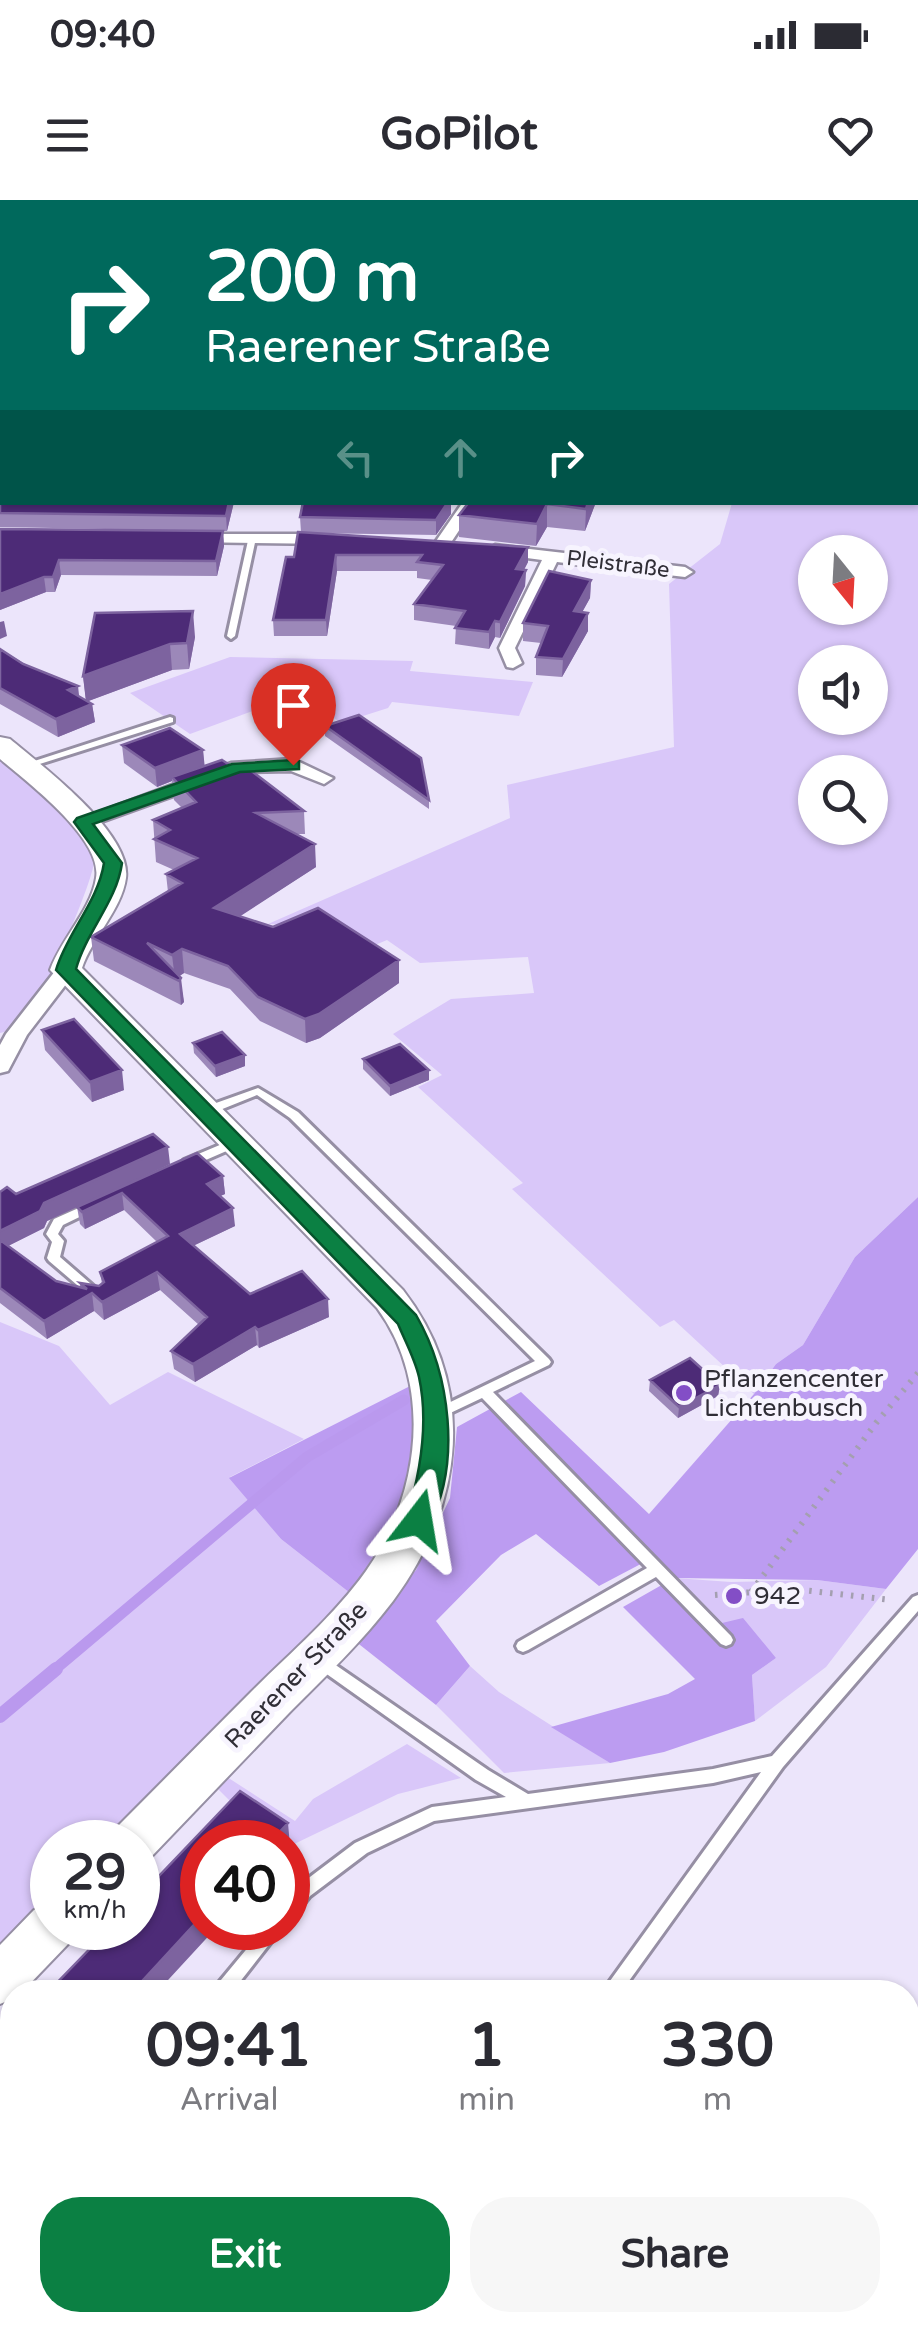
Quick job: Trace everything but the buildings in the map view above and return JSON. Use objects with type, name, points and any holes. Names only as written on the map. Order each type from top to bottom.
[{"type":"street","points":[[460,546],[433,544],[468,505]]},
{"type":"street","points":[[175,537],[354,540]]},
{"type":"street","name":"Pleistraße","points":[[478,548],[685,572]]},
{"type":"street","name":"Pleistraße","points":[[513,663],[506,648],[552,555]]},
{"type":"street","points":[[0,1066],[17,1034],[66,970],[71,952],[110,879],[113,863],[83,822],[12,755]]},
{"type":"street","points":[[83,822],[238,767],[293,765],[324,778]]},
{"type":"street","name":"Raerener Straße","points":[[66,970],[408,1320],[431,1374],[436,1414],[430,1485],[419,1520],[364,1608],[156,1820]]},
{"type":"street","points":[[0,1980],[30,1949]]},
{"type":"lane","points":[[232,636],[252,538]]},
{"type":"lane","points":[[12,755],[170,720]]},
{"type":"lane","points":[[206,1111],[258,1092],[294,1114],[544,1362],[436,1414]]},
{"type":"lane","points":[[182,1166],[236,1142]]},
{"type":"lane","points":[[98,1297],[54,1258],[58,1247],[52,1227],[111,1198]]},
{"type":"lane","points":[[485,1392],[726,1640]]},
{"type":"lane","points":[[523,1646],[656,1570]]},
{"type":"lane","points":[[620,1980],[777,1762],[916,1602]]},
{"type":"lane","points":[[314,1658],[524,1800]]},
{"type":"lane","points":[[310,1886],[361,1848],[432,1814],[712,1776],[777,1762]]},
{"type":"lane","points":[[232,1980],[256,1950]]},
{"type":"path","points":[[752,1592],[876,1422],[918,1374]]},
{"type":"path","points":[[683,1596],[828,1592],[916,1602]]},
{"type":"shaded area","points":[[731,505],[918,505],[918,1197],[855,1257],[803,1345],[776,1364],[754,1394],[674,1320],[660,1327],[512,1189],[523,1183],[418,1087],[442,1075],[393,1034],[451,999],[534,993],[528,957],[420,963],[387,940],[356,953],[321,927],[268,924],[510,818],[507,785],[674,747],[669,584],[720,544]]},
{"type":"shaded area","points":[[230,657],[413,661],[410,671],[533,682],[519,716],[392,702],[388,708],[341,723],[299,694],[190,734],[130,693]]},
{"type":"shaded area","points":[[0,759],[67,820],[94,859],[83,899],[48,980],[12,1030],[0,1033]]},
{"type":"shaded area","points":[[918,1197],[918,1549],[886,1589],[817,1580],[676,1578],[722,1623],[743,1618],[776,1658],[752,1675],[755,1721],[664,1752],[610,1763],[551,1727],[668,1694],[695,1679],[623,1607],[674,1578],[654,1557],[599,1586],[536,1534],[501,1555],[436,1621],[470,1666],[436,1705],[355,1641],[416,1570],[450,1498],[457,1427],[521,1392],[649,1514],[776,1364],[803,1345],[855,1257]]},
{"type":"shaded area","points":[[0,1322],[59,1346],[110,1405],[168,1372],[304,1439],[230,1477],[281,1539],[350,1593],[267,1683],[126,1820],[30,1820],[30,1914],[0,1945]]},
{"type":"shaded area","points":[[416,1383],[414,1445],[404,1494],[383,1540],[350,1593],[281,1539],[229,1478]]},
{"type":"shaded area","points":[[675,1578],[731,1582],[817,1580],[886,1589],[826,1667],[755,1721],[752,1675],[776,1658],[722,1623]]},
{"type":"shaded area","points":[[470,1666],[499,1692],[610,1763],[504,1773],[436,1705]]},
{"type":"shaded area","points":[[407,1744],[461,1778],[398,1794],[310,1836],[310,1820],[296,1820],[313,1799]]},
{"type":"shaded area","points":[[227,1777],[293,1820],[252,1820],[217,1788]]},
{"type":"waterway","points":[[53,1671],[307,1457],[404,1400]]},
{"type":"waterway","points":[[0,1716],[56,1669]]},
{"type":"place","name":"Pflanzencenter Lichtenbusch","points":[[684,1393]]},
{"type":"place","name":"942","points":[[734,1596]]},
{"type":"route","points":[[293,765],[238,767],[83,822],[100,840],[113,863],[110,879],[71,952],[66,970],[408,1320],[431,1374],[436,1414],[430,1485],[419,1520]]}]
